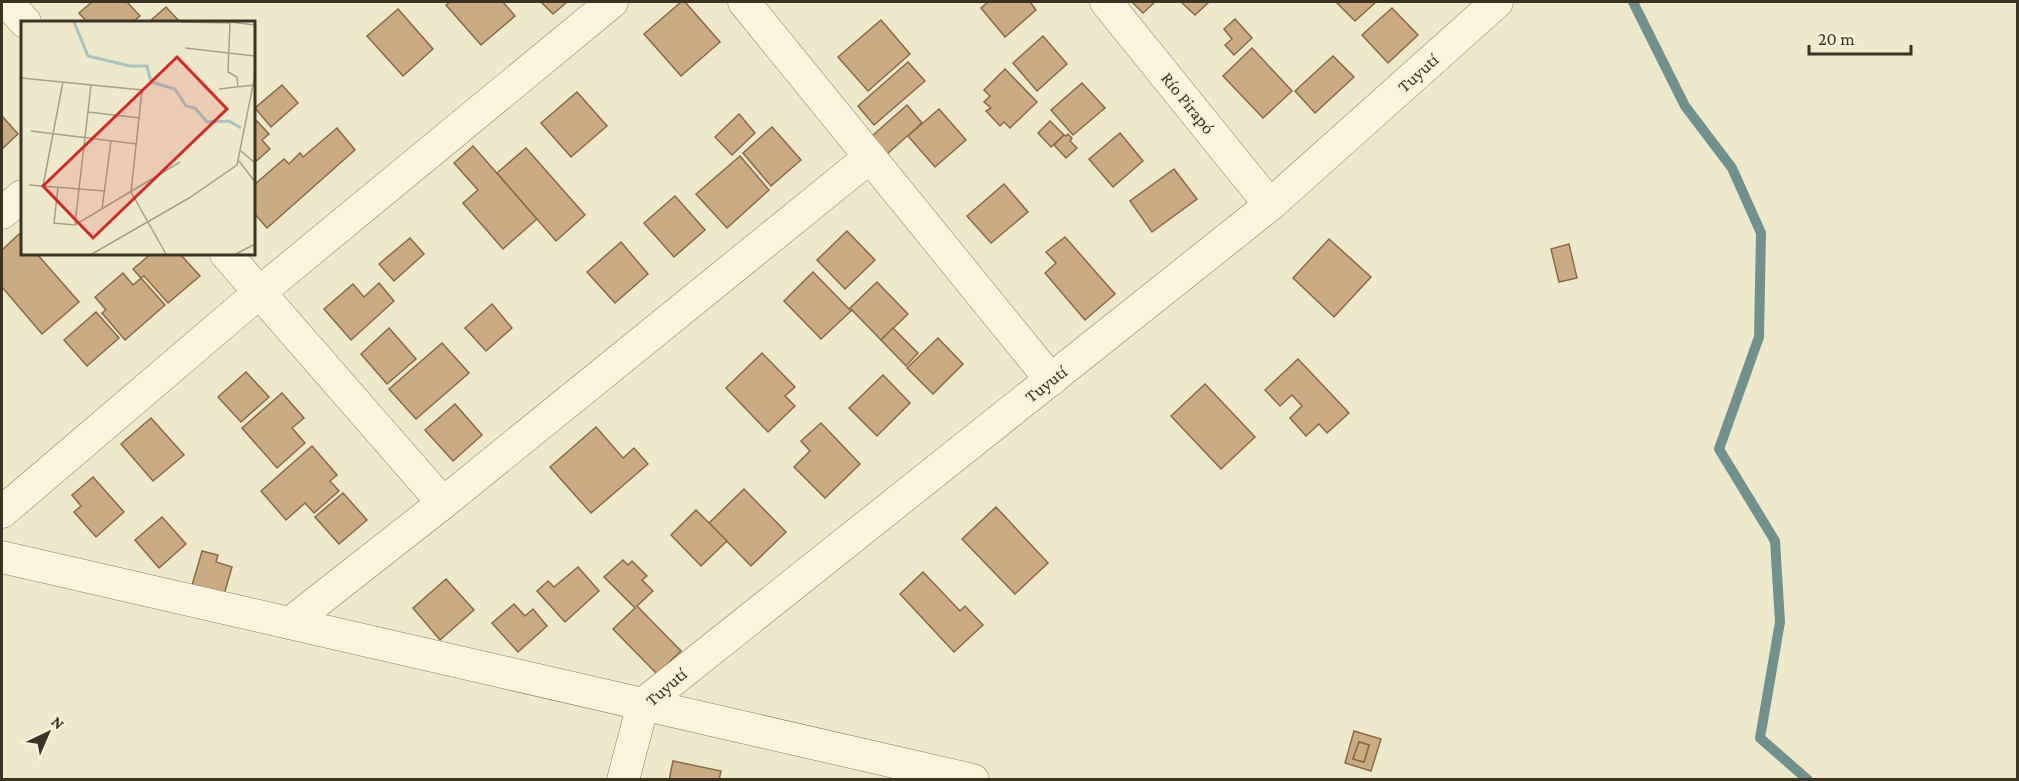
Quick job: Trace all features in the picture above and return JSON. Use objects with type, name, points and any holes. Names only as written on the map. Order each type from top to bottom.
[{"type":"street","points":[[7,2],[24,21]]},
{"type":"street","points":[[2,512],[260,292],[612,2]]},
{"type":"street","points":[[744,2],[1051,380]]},
{"type":"street","name":"Río Pirapó","points":[[1106,2],[1270,205]]},
{"type":"street","name":"Tuyutí","points":[[623,780],[643,704],[1270,205],[1497,2]]},
{"type":"street","points":[[290,623],[443,503],[870,157]]},
{"type":"street","points":[[2,213],[21,197]]},
{"type":"street","points":[[227,255],[443,503]]},
{"type":"street","points":[[2,557],[973,780]]},
{"type":"building","points":[[92,2],[127,2],[140,16],[134,21],[86,21],[79,13]]},
{"type":"building","points":[[450,2],[503,2],[515,16],[481,45],[446,5]]},
{"type":"building","points":[[541,2],[567,2],[553,14]]},
{"type":"building","points":[[681,2],[685,2],[720,42],[681,76],[644,34]]},
{"type":"building","points":[[988,2],[1030,2],[1036,10],[1005,37],[981,8]]},
{"type":"building","points":[[1132,2],[1155,2],[1143,13]]},
{"type":"building","points":[[1181,2],[1209,2],[1195,15]]},
{"type":"building","points":[[1336,2],[1376,2],[1355,21]]},
{"type":"building","points":[[166,7],[179,21],[150,21]]},
{"type":"building","points":[[1392,8],[1418,35],[1388,63],[1362,35]]},
{"type":"building","points":[[398,9],[433,49],[403,76],[367,36]]},
{"type":"building","points":[[1235,19],[1252,38],[1234,55],[1225,45],[1232,39],[1224,29]]},
{"type":"building","points":[[881,20],[910,54],[868,91],[838,57]]},
{"type":"building","points":[[1043,36],[1067,64],[1037,91],[1013,63]]},
{"type":"building","points":[[1252,48],[1292,91],[1263,118],[1223,76]]},
{"type":"building","points":[[1333,56],[1354,77],[1315,113],[1295,91]]},
{"type":"building","points":[[908,62],[925,81],[874,125],[858,106]]},
{"type":"building","points":[[1005,69],[1037,102],[1010,128],[1004,122],[1000,126],[986,111],[991,108],[984,102],[990,96],[984,90]]},
{"type":"building","points":[[1082,83],[1105,108],[1073,135],[1051,110]]},
{"type":"building","points":[[282,85],[298,103],[271,127],[255,108]]},
{"type":"building","points":[[577,92],[607,126],[571,157],[541,123]]},
{"type":"building","points":[[907,105],[922,123],[887,154],[872,136]]},
{"type":"building","points":[[939,109],[966,140],[935,167],[908,136]]},
{"type":"building","points":[[739,114],[755,133],[732,155],[715,137]]},
{"type":"building","points":[[2,116],[18,134],[2,149]]},
{"type":"building","points":[[257,121],[269,134],[262,140],[270,149],[255,162],[255,124]]},
{"type":"building","points":[[1050,121],[1064,135],[1051,147],[1038,133]]},
{"type":"building","points":[[772,127],[801,160],[771,186],[743,153]]},
{"type":"building","points":[[337,128],[355,150],[267,228],[255,214],[255,184],[284,159],[289,164],[300,153],[303,157]]},
{"type":"building","points":[[1120,133],[1143,161],[1113,187],[1089,159]]},
{"type":"building","points":[[1068,134],[1072,138],[1070,141],[1077,148],[1066,158],[1054,145]]},
{"type":"building","points":[[473,146],[537,219],[503,249],[463,203],[478,190],[454,163]]},
{"type":"building","points":[[526,148],[585,215],[556,241],[497,173]]},
{"type":"building","points":[[740,156],[769,190],[727,228],[696,194]]},
{"type":"building","points":[[1174,169],[1197,199],[1152,232],[1130,201]]},
{"type":"building","points":[[1004,184],[1028,212],[991,243],[967,216]]},
{"type":"building","points":[[675,196],[705,230],[674,257],[644,223]]},
{"type":"building","points":[[847,231],[875,260],[845,289],[817,260]]},
{"type":"building","points":[[19,234],[21,236],[21,255],[38,255],[79,302],[42,334],[2,287],[2,250]]},
{"type":"building","points":[[1065,237],[1115,294],[1085,320],[1045,273],[1056,263],[1046,252]]},
{"type":"building","points":[[410,238],[424,254],[394,281],[379,264]]},
{"type":"building","points":[[1329,239],[1371,277],[1334,317],[1293,278]]},
{"type":"building","points":[[621,242],[648,274],[615,303],[587,272]]},
{"type":"building","points":[[1569,244],[1577,278],[1559,282],[1551,249]]},
{"type":"building","points":[[150,255],[181,255],[200,276],[168,303],[144,276],[141,278],[133,269]]},
{"type":"building","points":[[813,272],[851,311],[821,339],[784,301]]},
{"type":"building","points":[[123,273],[133,285],[141,278],[165,305],[125,340],[102,313],[106,310],[95,297]]},
{"type":"building","points":[[877,282],[908,314],[881,340],[850,308]]},
{"type":"building","points":[[379,283],[394,301],[351,340],[324,309],[353,284],[364,297]]},
{"type":"building","points":[[492,304],[512,328],[486,351],[465,328]]},
{"type":"building","points":[[96,312],[119,338],[87,366],[64,340]]},
{"type":"building","points":[[389,328],[416,359],[387,384],[361,354]]},
{"type":"building","points":[[893,328],[918,353],[906,366],[881,340]]},
{"type":"building","points":[[938,338],[963,364],[933,394],[907,368]]},
{"type":"building","points":[[442,343],[469,373],[416,419],[389,389]]},
{"type":"building","points":[[762,353],[795,387],[785,396],[795,406],[768,432],[726,388]]},
{"type":"building","points":[[1298,359],[1349,413],[1327,433],[1319,424],[1306,436],[1290,418],[1302,406],[1292,395],[1280,406],[1265,390]]},
{"type":"building","points":[[246,372],[269,397],[241,422],[218,397]]},
{"type":"building","points":[[883,375],[910,403],[877,436],[849,408]]},
{"type":"building","points":[[1205,384],[1255,437],[1221,469],[1171,416]]},
{"type":"building","points":[[282,393],[304,418],[292,428],[305,443],[277,468],[242,428]]},
{"type":"building","points":[[455,404],[482,435],[453,461],[425,430]]},
{"type":"building","points":[[151,418],[184,455],[153,481],[121,444]]},
{"type":"building","points":[[821,423],[860,464],[825,498],[794,467],[810,451],[801,441]]},
{"type":"building","points":[[596,427],[623,458],[634,448],[648,464],[591,513],[550,467]]},
{"type":"building","points":[[312,446],[337,475],[330,481],[339,491],[314,513],[305,503],[286,520],[261,491]]},
{"type":"building","points":[[93,477],[124,512],[96,537],[74,512],[81,506],[72,495]]},
{"type":"building","points":[[744,489],[786,532],[751,566],[709,523]]},
{"type":"building","points":[[343,493],[367,520],[339,544],[315,517]]},
{"type":"building","points":[[996,507],[1048,563],[1015,594],[962,539]]},
{"type":"building","points":[[696,510],[727,541],[701,566],[671,535]]},
{"type":"building","points":[[162,517],[186,544],[159,568],[135,540]]},
{"type":"building","points":[[202,551],[218,555],[216,562],[232,567],[223,598],[191,589]]},
{"type":"building","points":[[623,560],[628,565],[632,561],[647,576],[642,580],[653,591],[637,606],[681,651],[657,674],[613,629],[635,608],[604,577]]},
{"type":"building","points":[[578,567],[599,591],[565,622],[537,591],[548,581],[554,587]]},
{"type":"building","points":[[923,572],[960,611],[965,606],[983,625],[954,652],[900,594]]},
{"type":"building","points":[[446,579],[474,610],[440,640],[413,608]]},
{"type":"building","points":[[514,604],[525,616],[533,609],[547,626],[518,652],[492,623]]},
{"type":"building","points":[[1354,731],[1381,739],[1371,771],[1345,763]],"holes":[[[1359,742],[1369,745],[1364,762],[1353,759]]]},
{"type":"building","points":[[1359,742],[1369,745],[1364,762],[1353,759]]},
{"type":"building","points":[[673,761],[721,771],[719,780],[669,780]]},
{"type":"waterway","points":[[1633,2],[1685,106],[1732,168],[1761,233],[1759,337],[1719,449],[1775,541],[1780,622],[1760,738],[1808,780]]}]
